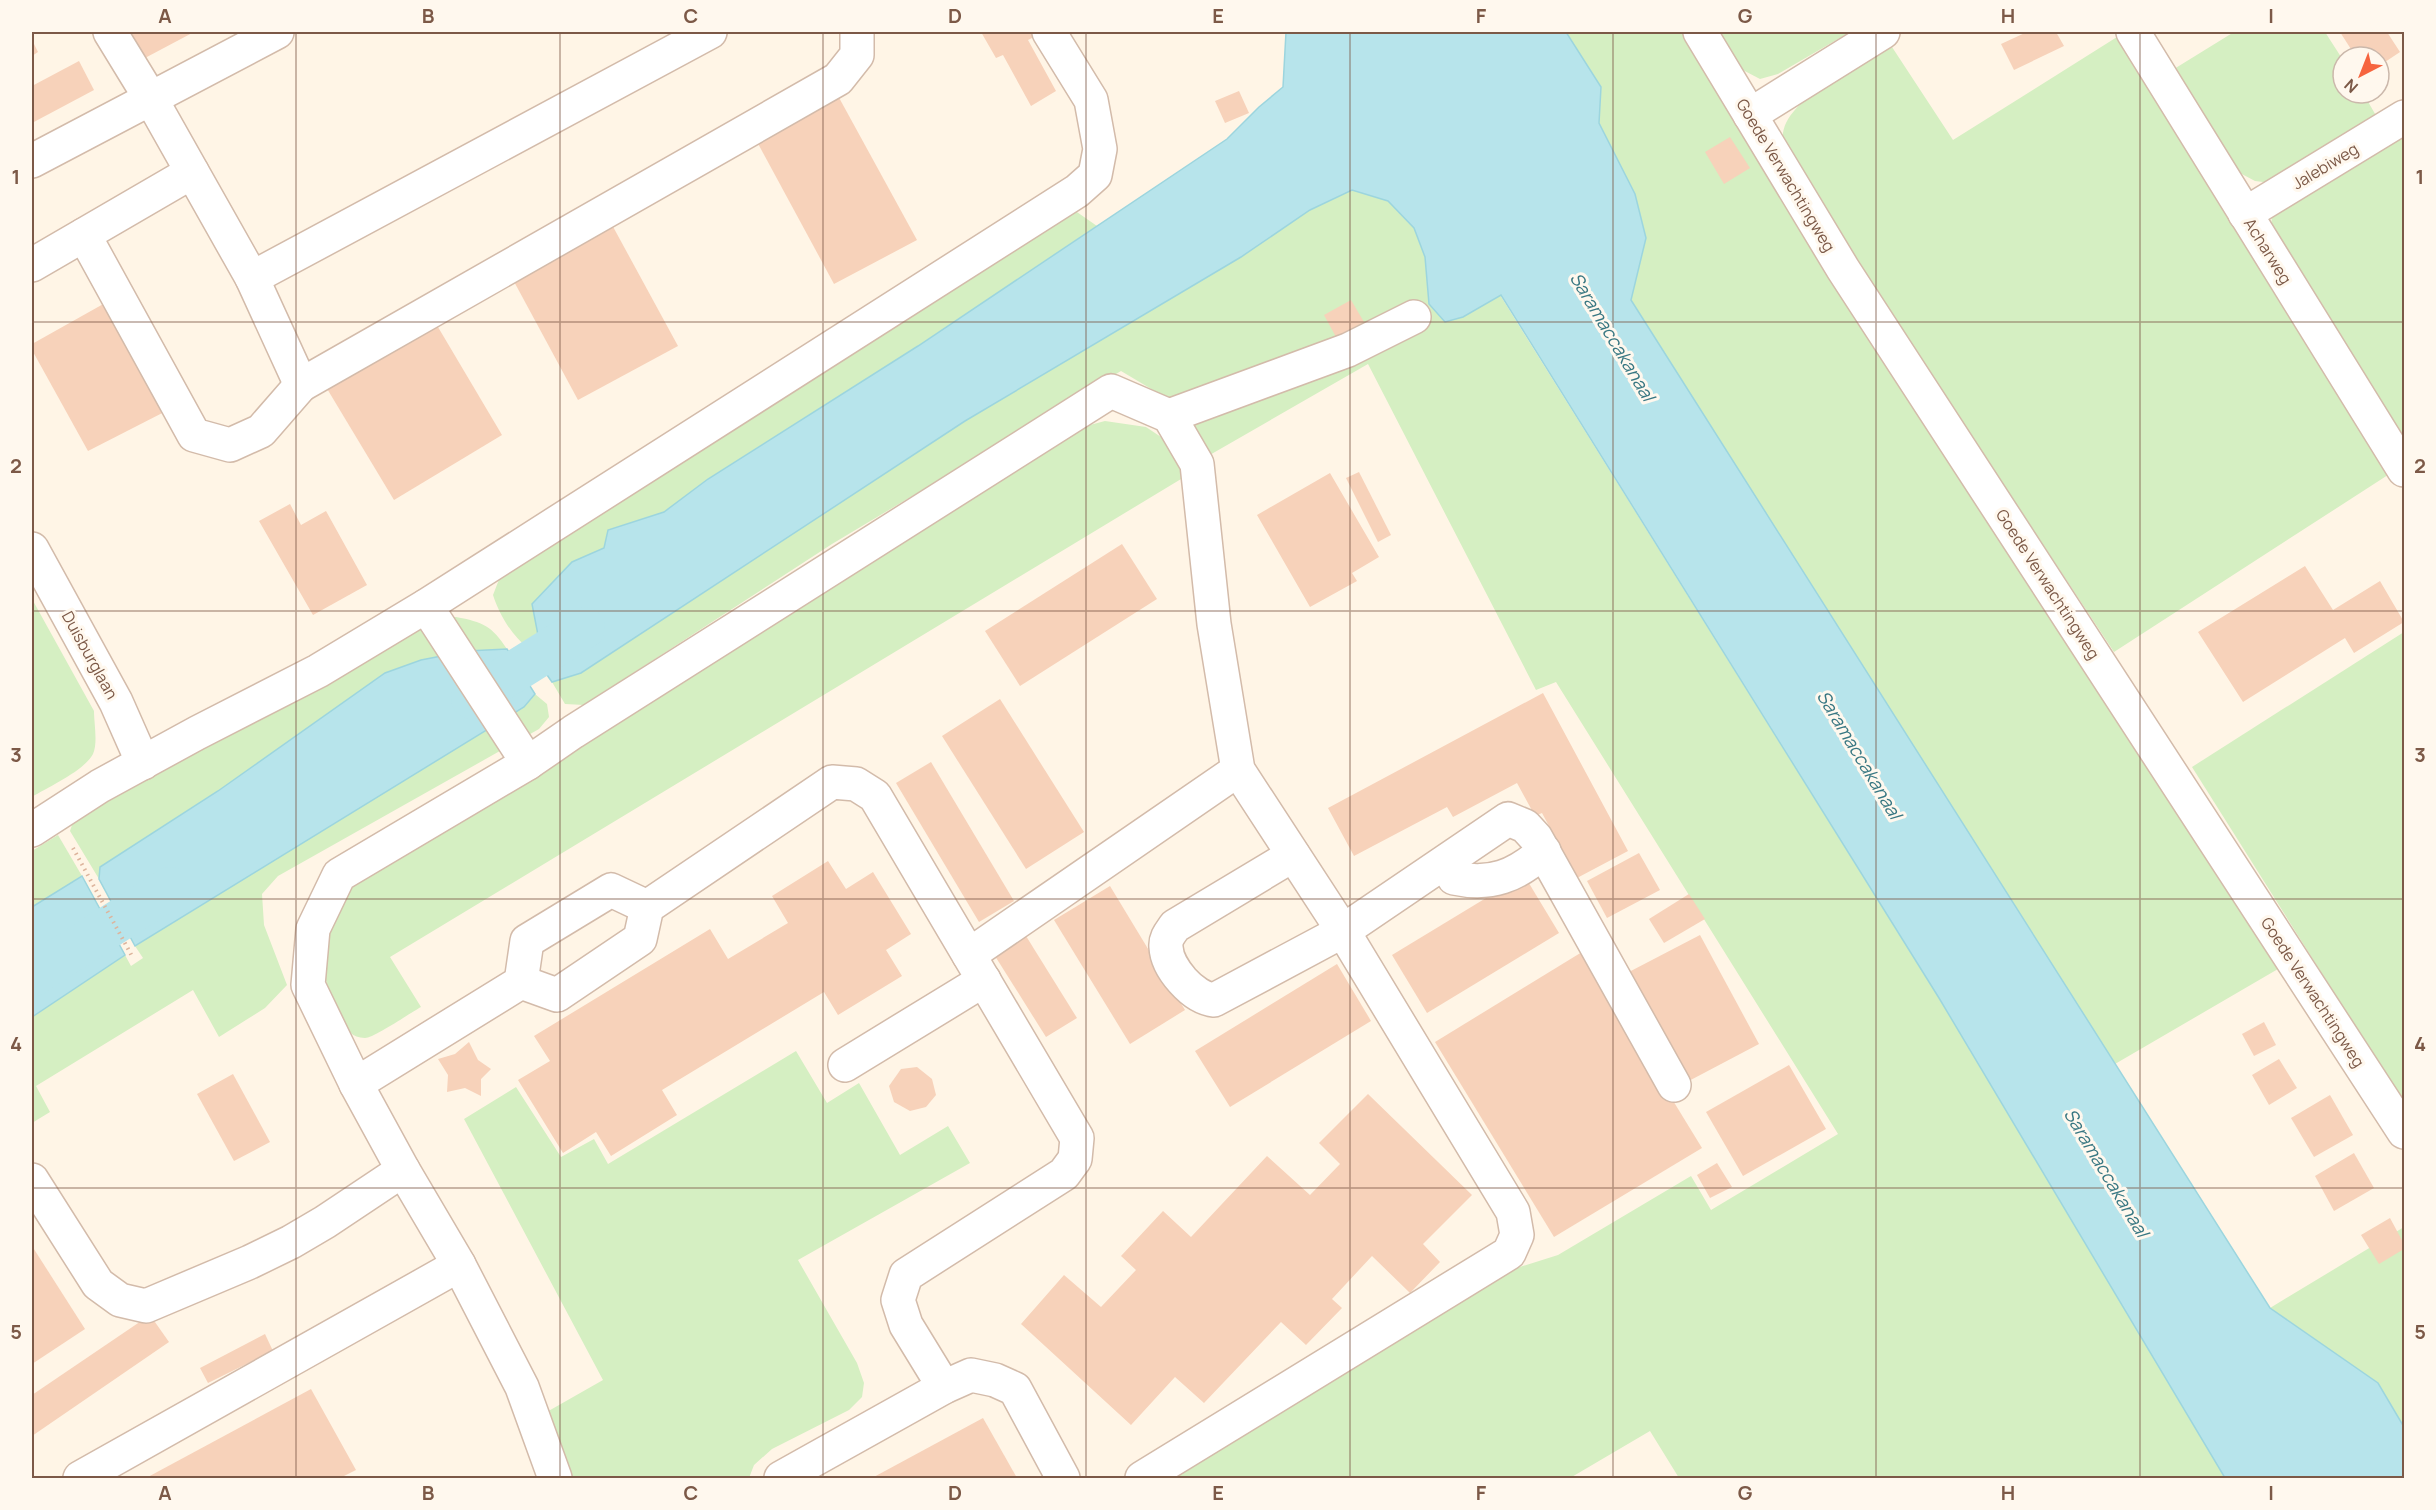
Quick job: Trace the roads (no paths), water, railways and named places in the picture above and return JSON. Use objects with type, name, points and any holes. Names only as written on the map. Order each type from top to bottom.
[{"type":"street","points":[[110,32],[151,99],[252,278],[301,385]]},
{"type":"street","points":[[32,161],[278,32]]},
{"type":"street","points":[[252,278],[710,32]]},
{"type":"street","points":[[84,235],[194,435],[230,445],[261,431],[301,385],[838,79],[857,55],[857,32]]},
{"type":"street","points":[[32,830],[100,786],[318,671],[426,606],[1077,191],[1095,176],[1100,149],[1091,100],[1049,32]]},
{"type":"street","name":"Goede Verwachtingweg","points":[[1700,32],[1850,279],[2404,1132]]},
{"type":"street","points":[[1750,115],[1883,32]]},
{"type":"street","name":"Acharweg","points":[[2133,32],[2404,470]]},
{"type":"street","name":"Jalebiweg","points":[[2245,214],[2404,117]]},
{"type":"street","points":[[32,266],[192,172]]},
{"type":"street","points":[[1169,416],[1348,350],[1414,317]]},
{"type":"street","points":[[555,1479],[522,1387],[459,1265],[403,1170],[356,1083],[308,985],[313,929],[339,875],[524,756],[573,732],[1111,391],[1169,416],[1197,464],[1214,624],[1238,770],[1343,931],[1513,1212],[1517,1235],[1509,1253],[1142,1479]]},
{"type":"street","name":"Duisburglaan","points":[[32,549],[116,702],[143,763]]},
{"type":"street","points":[[426,606],[524,756]]},
{"type":"street","points":[[845,1065],[1238,770]]},
{"type":"street","points":[[521,982],[557,995],[640,939],[647,907],[832,783],[856,784],[875,796],[1077,1138],[1075,1159],[1064,1174],[906,1275],[898,1300],[906,1325],[944,1387]]},
{"type":"street","points":[[1293,855],[1175,926],[1167,938],[1168,960],[1192,992],[1204,999],[1214,1000],[1343,931],[1508,819],[1525,826],[1536,838],[1674,1085]]},
{"type":"street","points":[[1446,862],[1454,878],[1473,882],[1510,875],[1526,866],[1544,851]]},
{"type":"street","points":[[521,982],[527,941],[611,890],[647,907]]},
{"type":"street","points":[[356,1083],[521,982]]},
{"type":"street","points":[[32,1180],[98,1284],[120,1300],[146,1306],[291,1242],[403,1170]]},
{"type":"street","points":[[80,1479],[459,1265]]},
{"type":"street","points":[[781,1479],[944,1387],[971,1375],[995,1380],[1016,1389],[1063,1479]]},
{"type":"water","name":"Saramaccakanaal","points":[[1286,32],[1566,32],[1601,87],[1599,123],[1635,194],[1646,238],[1631,300],[2270,1308],[2378,1383],[2404,1427],[2404,1478],[2225,1478],[1939,998],[1501,295],[1463,317],[1445,322],[1429,304],[1425,257],[1414,228],[1388,201],[1352,190],[1310,210],[1241,257],[965,421],[581,673],[552,682],[528,648],[538,635],[532,604],[572,562],[604,548],[608,530],[664,512],[708,479],[918,346],[1227,139],[1283,87]]},
{"type":"water","points":[[507,649],[535,694],[524,707],[135,946],[99,879],[100,867],[218,791],[385,673],[421,660],[467,651]]},
{"type":"water","points":[[82,876],[125,955],[32,1017],[32,907]]},
{"type":"waterway","points":[[472,698],[584,628]]},
{"type":"waterway","points":[[32,976],[170,888]]}]
